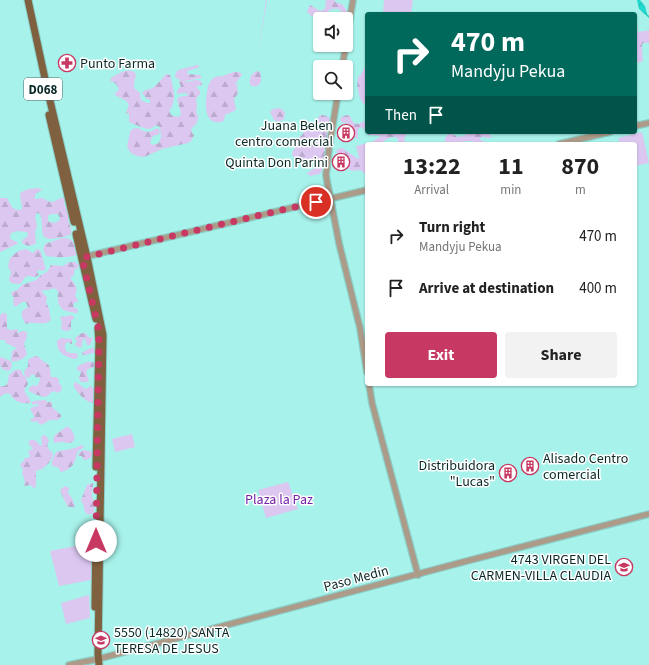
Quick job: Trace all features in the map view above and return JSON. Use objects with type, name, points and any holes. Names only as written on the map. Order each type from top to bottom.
[{"type":"main road","name":"D068","points":[[24,0],[54,136],[101,320],[104,341],[96,662]]},
{"type":"main road","name":"D068","points":[[28,0],[84,257]]},
{"type":"street","points":[[351,12],[353,0]]},
{"type":"street","points":[[337,100],[329,148],[326,181],[360,328],[365,359]]},
{"type":"street","points":[[637,126],[649,123]]},
{"type":"street","points":[[568,142],[602,134]]},
{"type":"street","points":[[84,257],[365,190]]},
{"type":"street","points":[[369,386],[372,403],[418,575]]},
{"type":"street","name":"Paso Medin","points":[[69,665],[96,662],[649,514]]},
{"type":"green space","points":[[266,0],[267,0],[258,51]]},
{"type":"green space","points":[[326,0],[335,0],[335,2],[342,4],[348,12],[341,12],[339,9],[333,9],[328,12],[313,12],[313,16],[307,11],[310,5],[320,11],[325,9]]},
{"type":"green space","points":[[384,0],[413,0],[411,12],[383,12]]},
{"type":"green space","points":[[637,24],[638,32],[649,30],[649,43],[643,43],[642,46],[643,61],[638,63]]},
{"type":"green space","points":[[198,65],[198,68],[187,72],[188,74],[200,75],[202,78],[185,81],[196,80],[201,81],[202,83],[202,85],[196,87],[200,91],[200,94],[196,99],[196,112],[198,119],[191,129],[194,135],[191,141],[162,149],[144,157],[131,153],[127,147],[132,129],[138,128],[148,132],[158,128],[160,131],[159,134],[153,136],[150,142],[152,145],[159,143],[161,137],[160,127],[155,126],[148,129],[130,123],[129,114],[126,113],[129,105],[126,101],[114,94],[119,89],[115,83],[110,81],[111,78],[127,71],[133,72],[136,74],[134,88],[140,93],[141,100],[150,103],[150,100],[147,99],[142,93],[154,87],[166,74],[170,75],[174,95],[170,113],[175,117],[178,117],[181,113],[177,100],[179,97],[189,95],[186,93],[177,94],[177,91],[181,86],[179,83],[180,80],[175,77],[176,73],[178,70]]},
{"type":"green space","points":[[365,66],[365,104],[362,102],[359,95],[357,82]]},
{"type":"green space","points":[[257,71],[260,72],[261,75],[260,83],[256,86],[250,85],[251,76]]},
{"type":"green space","points":[[233,72],[240,72],[242,75],[235,85],[239,84],[237,86],[238,93],[234,99],[236,109],[225,115],[224,121],[217,122],[211,120],[206,110],[206,96],[209,84],[214,77],[223,76]]},
{"type":"green space","points":[[280,108],[285,112],[284,119],[278,122],[274,120],[270,112],[273,109]]},
{"type":"green space","points":[[322,115],[330,118],[327,134],[329,141],[325,147],[326,155],[322,161],[322,171],[319,174],[310,176],[307,173],[313,169],[315,162],[313,159],[304,160],[297,165],[292,154],[297,145],[296,139],[299,138],[305,130],[306,123],[317,123],[319,116]]},
{"type":"green space","points":[[346,115],[350,116],[354,123],[359,124],[365,122],[365,130],[361,127],[358,129],[358,139],[355,137],[351,126],[341,122],[340,118]]},
{"type":"green space","points":[[642,132],[649,163],[637,166],[637,142],[619,142],[618,138]]},
{"type":"green space","points":[[367,134],[406,134],[404,139],[405,142],[398,142],[398,139],[393,137],[384,142],[372,142],[381,136]]},
{"type":"green space","points":[[448,134],[453,134],[457,137],[466,134],[489,134],[492,138],[482,137],[479,139],[485,142],[445,142],[445,138]]},
{"type":"green space","points":[[365,144],[365,165],[361,166],[356,146]]},
{"type":"green space","points":[[342,148],[365,162],[365,174],[359,170],[352,171],[349,169],[344,156],[336,152],[338,149]]},
{"type":"green space","points":[[37,188],[42,190],[35,194],[35,199],[42,198],[53,202],[64,198],[64,204],[70,216],[68,219],[71,234],[57,238],[46,238],[42,232],[40,214],[37,213],[35,216],[37,226],[35,232],[36,243],[29,246],[23,244],[23,239],[28,235],[27,232],[17,231],[11,233],[10,238],[18,243],[0,252],[0,198],[7,198],[13,208],[21,210],[21,192]],"holes":[[[51,214],[58,214],[60,219],[58,222],[53,223],[48,221],[48,216]]]},
{"type":"green space","points":[[62,238],[69,239],[73,242],[78,254],[67,257],[46,256],[43,249],[45,244]]},
{"type":"green space","points":[[26,249],[33,253],[37,249],[40,250],[46,269],[43,271],[38,270],[37,272],[39,275],[35,277],[29,276],[24,278],[20,284],[11,283],[9,280],[11,272],[8,266],[10,258],[18,251]]},
{"type":"green space","points":[[69,262],[75,262],[79,265],[78,268],[75,269],[74,275],[71,277],[76,287],[77,291],[75,295],[78,301],[74,303],[73,306],[78,312],[74,313],[65,311],[61,307],[58,302],[58,291],[56,289],[43,290],[41,291],[47,297],[46,302],[51,320],[45,323],[26,324],[22,313],[23,310],[28,307],[26,302],[22,302],[17,306],[14,306],[14,298],[11,293],[22,285],[36,280],[47,272],[51,265],[63,266]]},
{"type":"green space","points":[[3,313],[7,315],[7,329],[17,329],[17,333],[23,331],[27,332],[27,337],[24,344],[27,354],[19,361],[12,361],[11,358],[13,350],[17,348],[6,343],[5,340],[0,340],[0,315]]},
{"type":"green space","points":[[72,315],[74,318],[71,321],[71,330],[65,331],[61,329],[62,322],[60,318]]},
{"type":"green space","points":[[82,333],[86,333],[88,337],[93,338],[90,345],[87,345],[85,339],[83,339],[82,346],[80,348],[75,345],[77,341],[75,339]]},
{"type":"green space","points":[[61,338],[72,339],[72,344],[67,342],[65,344],[65,348],[66,351],[76,353],[78,355],[76,359],[62,354],[57,345],[57,341]]},
{"type":"green space","points":[[95,348],[97,352],[83,355],[83,352]]},
{"type":"green space","points":[[35,356],[39,357],[48,365],[50,368],[51,377],[56,377],[59,379],[59,383],[62,387],[61,391],[57,393],[54,391],[45,397],[29,391],[29,388],[33,385],[37,386],[40,380],[39,377],[36,378],[34,374],[29,378],[26,377],[28,384],[24,390],[31,402],[30,403],[18,402],[9,393],[0,397],[0,386],[6,385],[9,375],[14,371],[21,370],[25,377],[24,372],[28,366],[28,361]]},
{"type":"green space","points":[[0,357],[11,361],[11,369],[8,371],[2,369],[0,365]]},
{"type":"green space","points":[[87,362],[93,362],[95,368],[89,368],[86,372],[89,381],[81,382],[79,378],[81,372],[77,370],[78,366]]},
{"type":"green space","points":[[75,382],[85,389],[90,386],[94,389],[94,403],[85,400],[80,395],[74,387]]},
{"type":"green space","points":[[45,400],[47,402],[52,402],[52,407],[61,415],[61,417],[60,419],[50,420],[41,425],[37,421],[33,422],[30,420],[34,418],[34,416],[30,409],[39,405],[33,405],[32,402]]},
{"type":"green space","points":[[66,427],[69,427],[72,431],[74,441],[69,443],[55,443],[53,440],[55,435]]},
{"type":"green space","points":[[132,434],[135,447],[115,452],[112,439]]},
{"type":"green space","points":[[44,435],[49,440],[47,446],[53,455],[49,463],[42,469],[36,471],[35,488],[30,485],[25,486],[24,477],[22,474],[23,469],[20,464],[25,458],[30,456],[28,451],[33,449],[29,444],[29,441],[35,440],[41,446],[41,437]]},
{"type":"green space","points":[[82,445],[84,447],[77,452],[71,467],[61,472],[58,467],[52,466],[53,458],[58,451]]},
{"type":"green space","points":[[83,450],[92,452],[92,457],[86,460],[83,459],[82,456],[79,456],[78,455],[80,452]]},
{"type":"green space","name":"Plaza la Paz","points":[[288,482],[298,509],[266,518],[258,490]]},
{"type":"green space","points":[[93,483],[92,494],[94,510],[93,514],[87,514],[81,500],[87,485]]},
{"type":"green space","points":[[65,486],[69,488],[68,493],[72,498],[75,507],[68,507],[61,493],[60,490]]},
{"type":"green space","points":[[91,543],[91,580],[59,586],[50,551]]},
{"type":"green space","points":[[89,595],[90,618],[66,624],[61,603]]},
{"type":"water","points":[[637,0],[640,0],[645,6],[649,18],[639,9]]},
{"type":"place","name":"Punto Farma","points":[[67,63]]},
{"type":"place","name":"Juana Belen centro comercial","points":[[346,133]]},
{"type":"place","name":"Quinta Don Parini","points":[[341,162]]},
{"type":"place","name":"Alisado Centro comercial","points":[[530,466]]},
{"type":"place","name":"Distribuidora \"Lucas\"","points":[[508,473]]},
{"type":"place","name":"4743 VIRGEN DEL CARMEN-VILLA CLAUDIA","points":[[624,567]]},
{"type":"place","name":"5550 (14820) SANTA TERESA DE JESUS","points":[[101,640]]},
{"type":"route","points":[[96,541],[96,451],[99,336],[82,258],[316,202]]}]
